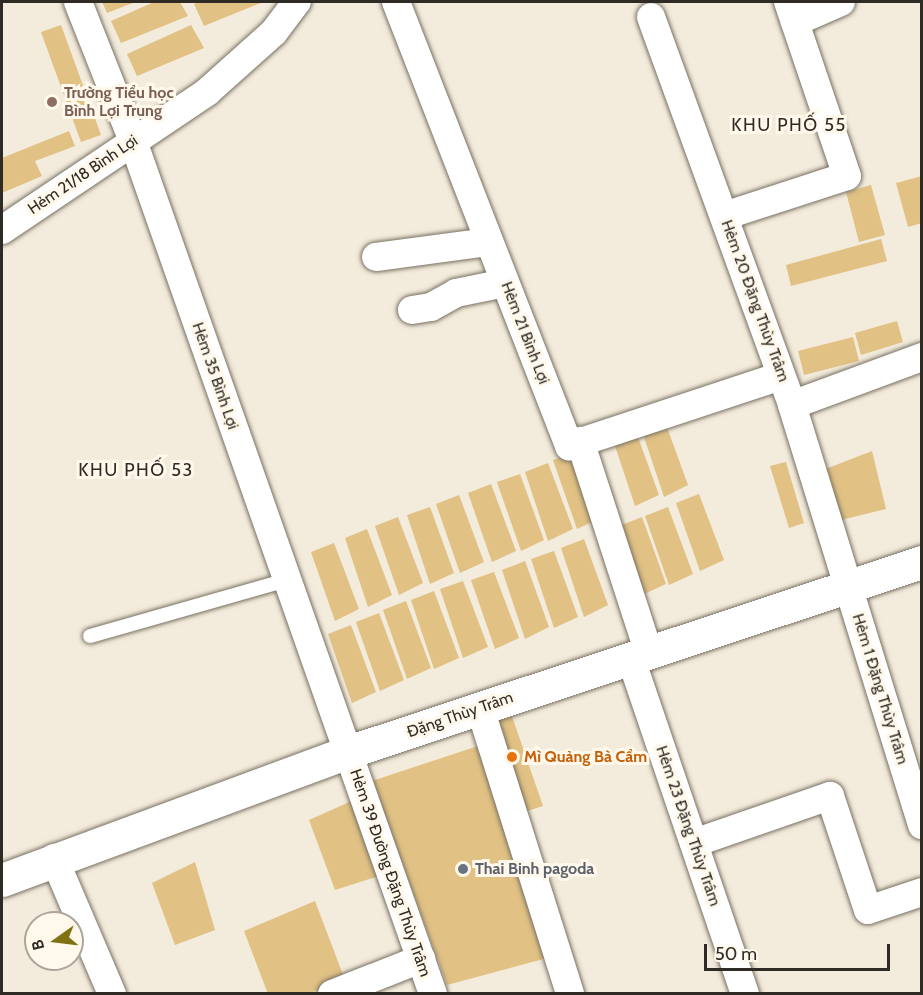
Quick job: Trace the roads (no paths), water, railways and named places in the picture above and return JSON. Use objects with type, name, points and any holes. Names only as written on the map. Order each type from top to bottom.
[{"type":"main road","name":"Đặng Thùy Trâm","points":[[2,880],[54,858],[348,752],[921,562]]},
{"type":"street","name":"Hẻm 35 Bình Lợi","points":[[78,2],[133,141],[348,752]]},
{"type":"street","name":"Hẻm 21/18 Bình Lợi","points":[[2,230],[207,92],[274,32],[297,2]]},
{"type":"street","name":"Hẻm 21 Bình Lợi","points":[[396,2],[569,446],[580,441]]},
{"type":"street","points":[[724,216],[847,176],[791,12],[841,2]]},
{"type":"street","name":"Hẻm 20 Đặng Thùy Trâm","points":[[651,17],[792,405],[850,587]]},
{"type":"street","points":[[376,257],[489,242]]},
{"type":"street","points":[[412,310],[431,306],[456,293],[505,283]]},
{"type":"street","points":[[792,405],[921,357]]},
{"type":"street","points":[[640,656],[580,441],[781,376]]},
{"type":"street","name":"Hẻm 1 Đặng Thùy Trâm","points":[[850,587],[921,825]]},
{"type":"street","name":"Hẻm 23 Đặng Thùy Trâm","points":[[640,656],[694,843],[745,993]]},
{"type":"street","points":[[480,708],[570,993]]},
{"type":"street","name":"Hẻm 39 Đường Đặng Thùy Trâm","points":[[348,752],[433,993]]},
{"type":"street","points":[[694,843],[830,796],[868,910],[921,892]]},
{"type":"street","points":[[54,858],[112,993]]},
{"type":"street","points":[[332,993],[421,959]]},
{"type":"lane","points":[[90,636],[287,580]]},
{"type":"place","name":"Trường Tiểu học Bình Lợi Trung","points":[[52,102]]},
{"type":"place","name":"Mì Quảng Bà Cẩm","points":[[512,757]]},
{"type":"place","name":"Thai Binh pagoda","points":[[463,869]]},
{"type":"district","name":"KHU PHỐ 55","points":[[789,125]]},
{"type":"district","name":"KHU PHỐ 53","points":[[136,470]]}]
